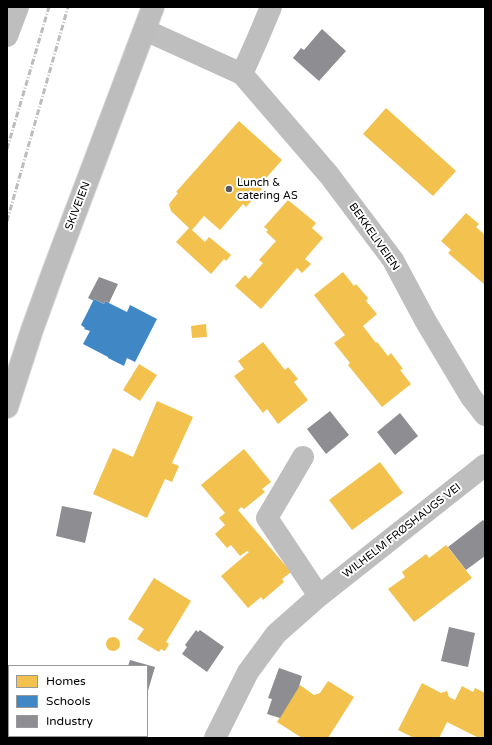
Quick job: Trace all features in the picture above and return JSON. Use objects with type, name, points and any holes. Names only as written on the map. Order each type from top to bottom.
[{"type":"main road","name":"SKIVEIEN","points":[[7,407],[27,344],[53,272],[153,7]]},
{"type":"street","points":[[7,36],[18,7]]},
{"type":"street","points":[[242,74],[271,7]]},
{"type":"street","name":"BEKKELIVEIEN","points":[[144,30],[242,74],[329,175],[393,260],[471,397],[485,415]]},
{"type":"street","points":[[303,457],[267,518],[319,596]]},
{"type":"street","name":"WILHELM FRØSHAUGS VEI","points":[[215,738],[248,672],[276,634],[319,596],[485,466]]},
{"type":"building: Homes","points":[[386,108],[456,171],[433,196],[363,134]]},
{"type":"building: Homes","points":[[239,121],[282,160],[259,186],[262,189],[246,207],[243,204],[220,230],[204,216],[192,230],[205,242],[209,237],[231,255],[226,261],[224,259],[211,274],[176,242],[189,228],[171,211],[169,204],[178,193],[176,192]]},
{"type":"building: Homes","points":[[288,200],[316,223],[312,228],[323,238],[305,259],[311,264],[302,273],[297,268],[261,309],[235,286],[245,275],[249,279],[263,263],[259,260],[276,241],[266,232],[268,230],[264,227]]},
{"type":"building: Homes","points":[[466,213],[479,224],[476,227],[485,235],[485,285],[448,253],[451,250],[441,241]]},
{"type":"building: Homes","points":[[343,272],[354,286],[356,284],[368,298],[366,301],[377,314],[363,326],[388,356],[391,353],[403,369],[400,370],[411,384],[382,407],[348,365],[350,363],[334,343],[345,335],[314,295]]},
{"type":"building: Homes","points":[[206,324],[207,337],[192,338],[191,326]]},
{"type":"building: Homes","points":[[263,342],[285,370],[288,367],[298,379],[294,382],[308,400],[278,424],[267,409],[263,413],[234,376],[244,369],[238,361]]},
{"type":"building: Homes","points":[[139,364],[157,375],[140,401],[123,390]]},
{"type":"building: Homes","points":[[157,401],[193,417],[172,463],[179,466],[172,482],[165,479],[147,518],[93,494],[113,448],[133,457]]},
{"type":"building: Homes","points":[[244,449],[271,482],[262,489],[265,492],[244,509],[241,507],[238,510],[291,572],[282,579],[284,582],[263,600],[261,597],[248,608],[221,576],[249,552],[247,551],[240,556],[231,545],[227,548],[215,534],[225,525],[219,518],[225,513],[201,485]]},
{"type":"building: Homes","points":[[380,462],[403,493],[352,530],[329,500]]},
{"type":"building: Homes","points":[[446,545],[472,578],[414,622],[388,589],[405,577],[402,572],[426,554],[429,558]]},
{"type":"building: Homes","points":[[154,578],[191,601],[166,642],[169,644],[165,651],[161,649],[159,652],[137,639],[144,629],[128,619]]},
{"type":"building: Homes","points":[[113,637],[118,639],[120,644],[118,649],[113,651],[108,649],[106,644],[108,639]]},
{"type":"building: Homes","points":[[328,681],[354,697],[328,738],[302,738],[277,722],[300,685],[314,695],[320,693]]},
{"type":"building: Homes","points":[[422,683],[441,693],[447,691],[449,697],[455,700],[462,686],[473,692],[475,688],[485,693],[485,738],[479,738],[447,722],[439,738],[414,738],[398,730]]},
{"type":"building: Homes","points":[[69,737],[115,737],[115,738]]},
{"type":"building: Schools","points":[[94,299],[104,304],[105,301],[127,312],[130,305],[157,319],[135,362],[127,358],[124,366],[83,344],[90,331],[84,329],[85,328],[81,325]]},
{"type":"building: Industry","points":[[322,29],[346,51],[319,81],[293,58],[301,48],[304,50]]},
{"type":"building: Industry","points":[[99,277],[118,284],[109,303],[105,301],[104,304],[88,298]]},
{"type":"building: Industry","points":[[330,411],[349,435],[326,454],[307,429]]},
{"type":"building: Industry","points":[[400,413],[418,436],[395,455],[377,432]]},
{"type":"building: Industry","points":[[62,506],[92,512],[85,543],[56,536]]},
{"type":"building: Industry","points":[[483,520],[485,522],[485,556],[466,570],[448,547]]},
{"type":"building: Industry","points":[[449,627],[475,633],[468,667],[441,661]]},
{"type":"building: Industry","points":[[196,630],[198,632],[200,630],[224,647],[207,672],[182,654],[187,647],[185,645]]},
{"type":"building: Industry","points":[[130,660],[148,665],[128,665]]},
{"type":"building: Industry","points":[[148,665],[155,667],[148,691]]},
{"type":"building: Industry","points":[[279,668],[302,676],[299,687],[280,718],[267,714],[272,699],[268,698]]},
{"type":"railway","points":[[7,149],[49,7]]},
{"type":"railway","points":[[7,221],[68,7]]},
{"type":"place","name":"Lunch & catering AS","points":[[229,189]]}]
